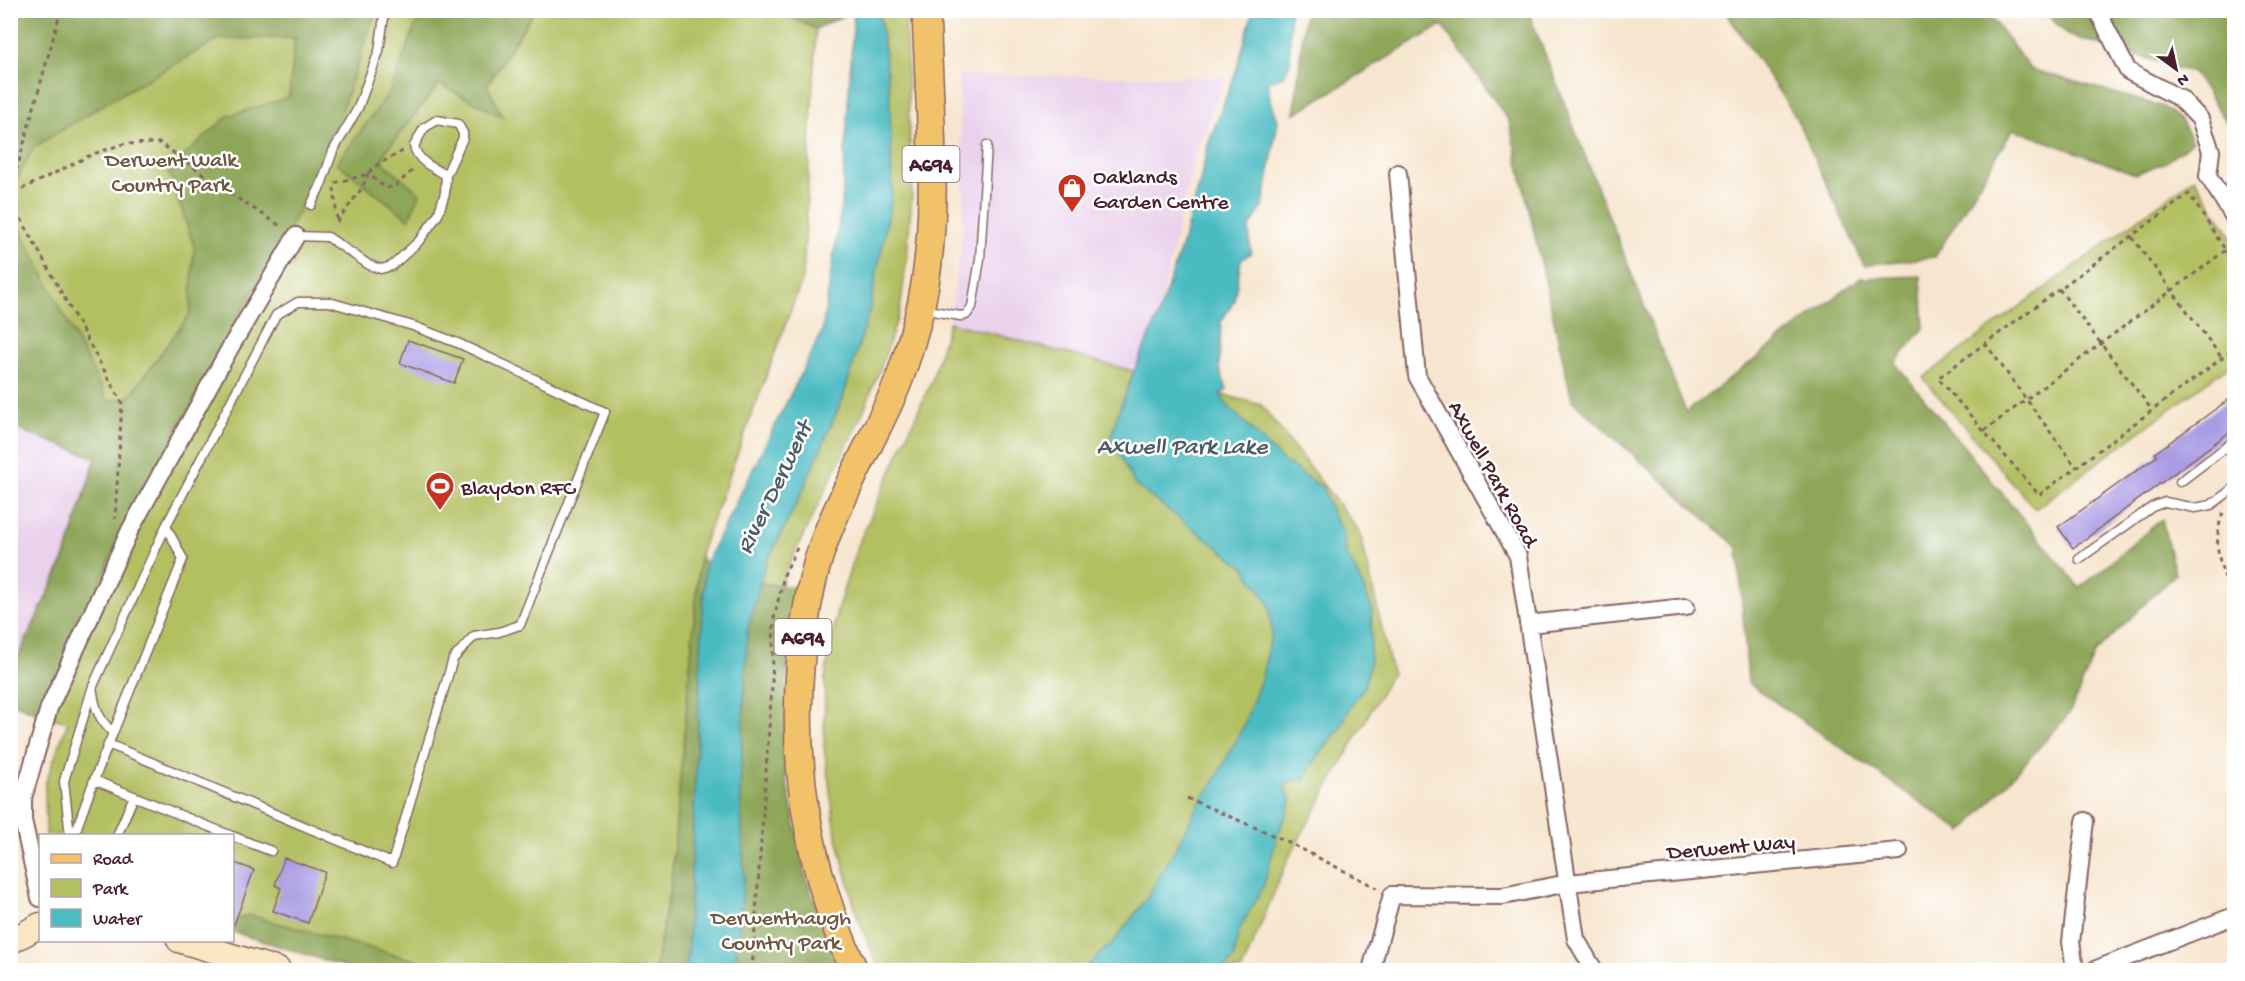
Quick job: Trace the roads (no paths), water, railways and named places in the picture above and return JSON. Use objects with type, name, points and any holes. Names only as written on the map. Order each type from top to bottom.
[{"type":"main road","name":"A694","points":[[854,970],[825,892],[807,826],[799,765],[798,719],[803,635],[812,587],[826,537],[894,392],[920,309],[929,251],[932,194],[926,10]]},
{"type":"main road","points":[[10,942],[39,926]]},
{"type":"main road","points":[[186,942],[278,970]]},
{"type":"street","points":[[2097,10],[2128,71],[2181,99],[2200,119],[2211,151],[2208,176],[2235,218]]},
{"type":"street","name":"Axwell Park Road","points":[[1398,173],[1417,376],[1518,556],[1576,939],[1593,970]]},
{"type":"street","points":[[39,893],[23,820],[24,798],[49,708],[130,530],[230,348],[296,236]]},
{"type":"street","points":[[1528,624],[1686,607]]},
{"type":"street","points":[[2075,970],[2071,942],[2085,821]]},
{"type":"street","name":"Derwent Way","points":[[1371,970],[1392,895],[1503,896],[1568,883],[1899,851]]},
{"type":"street","points":[[2094,970],[2235,916]]},
{"type":"lane","points":[[311,205],[333,151],[358,108],[376,59],[385,10]]},
{"type":"lane","points":[[296,236],[328,237],[369,265],[381,268],[392,266],[419,241],[438,215],[445,194],[446,175],[463,138],[462,128],[458,124],[436,120],[418,136],[414,146],[416,154],[422,161],[446,175]]},
{"type":"lane","points":[[920,309],[960,316],[966,315],[972,307],[980,259],[987,145]]},
{"type":"lane","points":[[72,834],[64,781],[93,686],[166,526],[276,315],[298,302],[328,302],[412,326],[460,344],[605,412],[520,625],[499,632],[474,636],[453,660],[392,863],[108,744]]},
{"type":"lane","points":[[2180,482],[2235,441]]},
{"type":"lane","points":[[2079,559],[2152,507],[2165,502],[2195,508],[2211,506],[2234,489]]},
{"type":"lane","points":[[73,834],[183,560],[166,526]]},
{"type":"lane","points":[[93,686],[96,712],[113,733]]},
{"type":"lane","points":[[94,780],[227,834]]},
{"type":"lane","points":[[118,834],[134,796]]},
{"type":"lane","points":[[234,837],[271,851]]},
{"type":"water","name":"River Derwent","points":[[854,11],[879,11],[890,98],[892,196],[870,309],[843,398],[799,499],[764,568],[747,633],[740,791],[744,876],[735,970],[687,970],[705,564],[822,332],[842,201]]},
{"type":"water","name":"Axwell Park Lake","points":[[1253,11],[1290,11],[1290,62],[1284,76],[1269,81],[1269,94],[1278,121],[1263,206],[1249,228],[1251,253],[1241,260],[1234,301],[1221,322],[1219,368],[1227,390],[1220,394],[1227,405],[1283,461],[1322,487],[1334,517],[1343,531],[1347,556],[1358,574],[1372,609],[1370,664],[1364,687],[1349,709],[1341,727],[1311,766],[1304,781],[1293,780],[1284,787],[1292,800],[1278,834],[1263,888],[1239,930],[1234,959],[1223,970],[1080,970],[1116,939],[1147,898],[1199,803],[1217,777],[1243,727],[1261,680],[1272,633],[1269,604],[1245,568],[1135,485],[1111,438],[1134,371],[1157,319],[1181,248],[1200,182],[1208,144],[1236,72]]},
{"type":"place","name":"Oaklands Garden Centre","points":[[1072,214]]},
{"type":"place","name":"Blaydon RFC","points":[[440,512]]},
{"type":"park label","name":"Derwent Walk Country Park","points":[[171,170]]},
{"type":"park label","name":"Derwenthaugh Country Park","points":[[781,928]]}]
